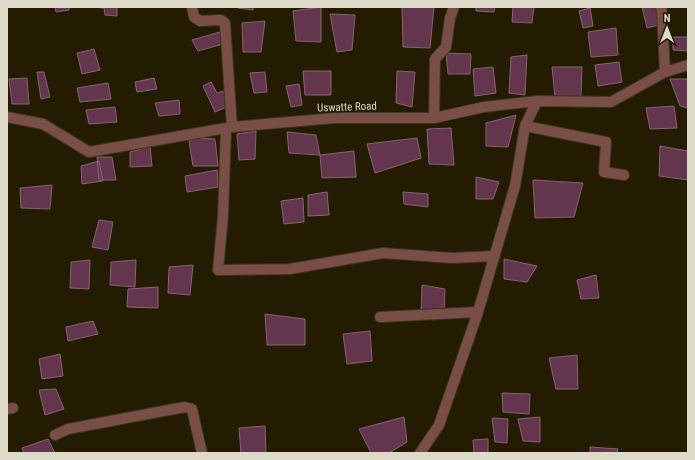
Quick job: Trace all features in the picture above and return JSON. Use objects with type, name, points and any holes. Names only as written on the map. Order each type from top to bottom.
[{"type":"street","points":[[192,7],[194,17],[200,21],[221,20],[225,23],[229,128],[218,270],[290,269],[383,254],[452,258],[495,256]]},
{"type":"street","points":[[434,118],[435,58],[446,47],[450,18],[454,7]]},
{"type":"street","points":[[660,7],[662,13],[665,72]]},
{"type":"street","name":"Uswatte Road","points":[[7,117],[43,124],[89,152],[229,128],[335,118],[434,118],[484,107],[537,101],[611,102],[665,72],[688,65]]},
{"type":"street","points":[[420,453],[439,425],[478,312],[515,186],[525,126],[537,101]]},
{"type":"street","points":[[525,126],[606,142],[604,172],[624,175]]},
{"type":"street","points":[[380,317],[478,312]]},
{"type":"street","points":[[55,435],[68,429],[185,407],[192,409],[202,453]]},
{"type":"building","points":[[55,7],[69,7],[69,10],[56,12]]},
{"type":"building","points":[[91,7],[117,7],[117,16],[105,15],[104,8]]},
{"type":"building","points":[[253,7],[253,10],[238,8]]},
{"type":"building","points":[[321,7],[321,42],[296,41],[293,11]]},
{"type":"building","points":[[402,7],[434,7],[430,48],[403,47]]},
{"type":"building","points":[[476,7],[495,7],[494,12],[476,11]]},
{"type":"building","points":[[513,7],[534,7],[532,23],[512,22]]},
{"type":"building","points":[[642,7],[656,7],[659,25],[647,28]]},
{"type":"building","points":[[590,8],[593,26],[583,28],[579,11]]},
{"type":"building","points":[[330,14],[355,15],[352,50],[337,52]]},
{"type":"building","points":[[265,21],[261,52],[243,52],[242,23]]},
{"type":"building","points":[[616,28],[618,55],[591,57],[588,32]]},
{"type":"building","points":[[220,32],[223,44],[198,51],[192,40]]},
{"type":"building","points":[[673,37],[688,37],[688,51],[673,50]]},
{"type":"building","points":[[94,49],[100,70],[82,74],[77,53]]},
{"type":"building","points":[[446,53],[471,54],[470,74],[448,74]]},
{"type":"building","points":[[527,55],[525,95],[509,93],[511,57]]},
{"type":"building","points":[[619,62],[622,82],[598,86],[595,65]]},
{"type":"building","points":[[493,67],[496,93],[475,96],[473,69]]},
{"type":"building","points":[[552,67],[582,67],[581,97],[555,97]]},
{"type":"building","points":[[303,71],[331,71],[331,95],[305,95]]},
{"type":"building","points":[[397,71],[415,72],[412,107],[396,103]]},
{"type":"building","points":[[37,72],[44,72],[50,97],[41,99]]},
{"type":"building","points":[[265,72],[267,92],[254,93],[250,73]]},
{"type":"building","points":[[27,78],[29,104],[12,104],[9,79]]},
{"type":"building","points":[[154,78],[157,89],[137,92],[135,82]]},
{"type":"building","points":[[670,79],[688,79],[688,108],[680,106]]},
{"type":"building","points":[[211,82],[217,93],[223,91],[231,105],[215,112],[203,86]]},
{"type":"building","points":[[108,83],[111,99],[80,102],[77,88]]},
{"type":"building","points":[[299,84],[302,105],[291,107],[286,86]]},
{"type":"building","points":[[179,100],[180,114],[159,116],[155,103]]},
{"type":"building","points":[[674,106],[677,128],[650,129],[646,108]]},
{"type":"building","points":[[115,107],[117,122],[89,124],[86,110]]},
{"type":"building","points":[[516,115],[508,147],[486,146],[486,123]]},
{"type":"building","points":[[451,128],[454,165],[429,164],[427,129]]},
{"type":"building","points":[[256,131],[255,159],[239,160],[237,134]]},
{"type":"building","points":[[287,132],[316,135],[320,155],[289,153]]},
{"type":"building","points":[[194,138],[215,139],[218,166],[193,166],[189,141]]},
{"type":"building","points":[[417,138],[421,158],[375,173],[367,144]]},
{"type":"building","points":[[150,146],[152,166],[130,167],[130,152]]},
{"type":"building","points":[[660,146],[688,151],[688,180],[659,176]]},
{"type":"building","points":[[354,151],[356,177],[322,178],[320,155]]},
{"type":"building","points":[[97,157],[112,157],[116,180],[99,180]]},
{"type":"building","points":[[99,161],[103,181],[82,184],[81,166]]},
{"type":"building","points":[[217,170],[218,187],[187,192],[185,176]]},
{"type":"building","points":[[476,177],[499,182],[493,199],[476,199]]},
{"type":"building","points":[[533,180],[583,183],[574,217],[535,218]]},
{"type":"building","points":[[52,185],[50,209],[21,208],[20,188]]},
{"type":"building","points":[[327,192],[329,215],[308,216],[308,195]]},
{"type":"building","points":[[403,192],[428,194],[428,207],[404,204]]},
{"type":"building","points":[[303,198],[304,222],[284,224],[281,201]]},
{"type":"building","points":[[99,220],[113,222],[108,250],[92,247]]},
{"type":"building","points":[[504,259],[537,266],[527,282],[504,279]]},
{"type":"building","points":[[90,260],[89,289],[70,288],[71,262]]},
{"type":"building","points":[[136,260],[135,287],[110,285],[111,262]]},
{"type":"building","points":[[193,265],[190,295],[168,293],[169,267]]},
{"type":"building","points":[[596,275],[599,298],[581,299],[577,280]]},
{"type":"building","points":[[422,285],[445,289],[444,312],[421,313]]},
{"type":"building","points":[[158,287],[158,308],[127,307],[128,289]]},
{"type":"building","points":[[265,314],[305,319],[305,345],[267,345]]},
{"type":"building","points":[[93,321],[98,334],[68,341],[66,327]]},
{"type":"building","points":[[370,331],[372,361],[347,364],[343,334]]},
{"type":"building","points":[[60,354],[63,376],[42,379],[39,359]]},
{"type":"building","points":[[577,355],[578,389],[556,389],[549,358]]},
{"type":"building","points":[[56,389],[64,409],[45,415],[39,390]]},
{"type":"building","points":[[502,393],[530,394],[529,414],[503,412]]},
{"type":"building","points":[[404,417],[407,442],[389,453],[371,453],[359,429]]},
{"type":"building","points":[[540,417],[540,442],[523,441],[518,419]]},
{"type":"building","points":[[492,418],[508,419],[507,443],[495,442]]},
{"type":"building","points":[[265,426],[266,453],[241,453],[239,428]]},
{"type":"building","points":[[48,439],[55,453],[24,453],[22,448]]},
{"type":"building","points":[[488,439],[488,453],[474,453],[473,440]]},
{"type":"building","points":[[590,447],[618,449],[617,453],[590,453]]}]
